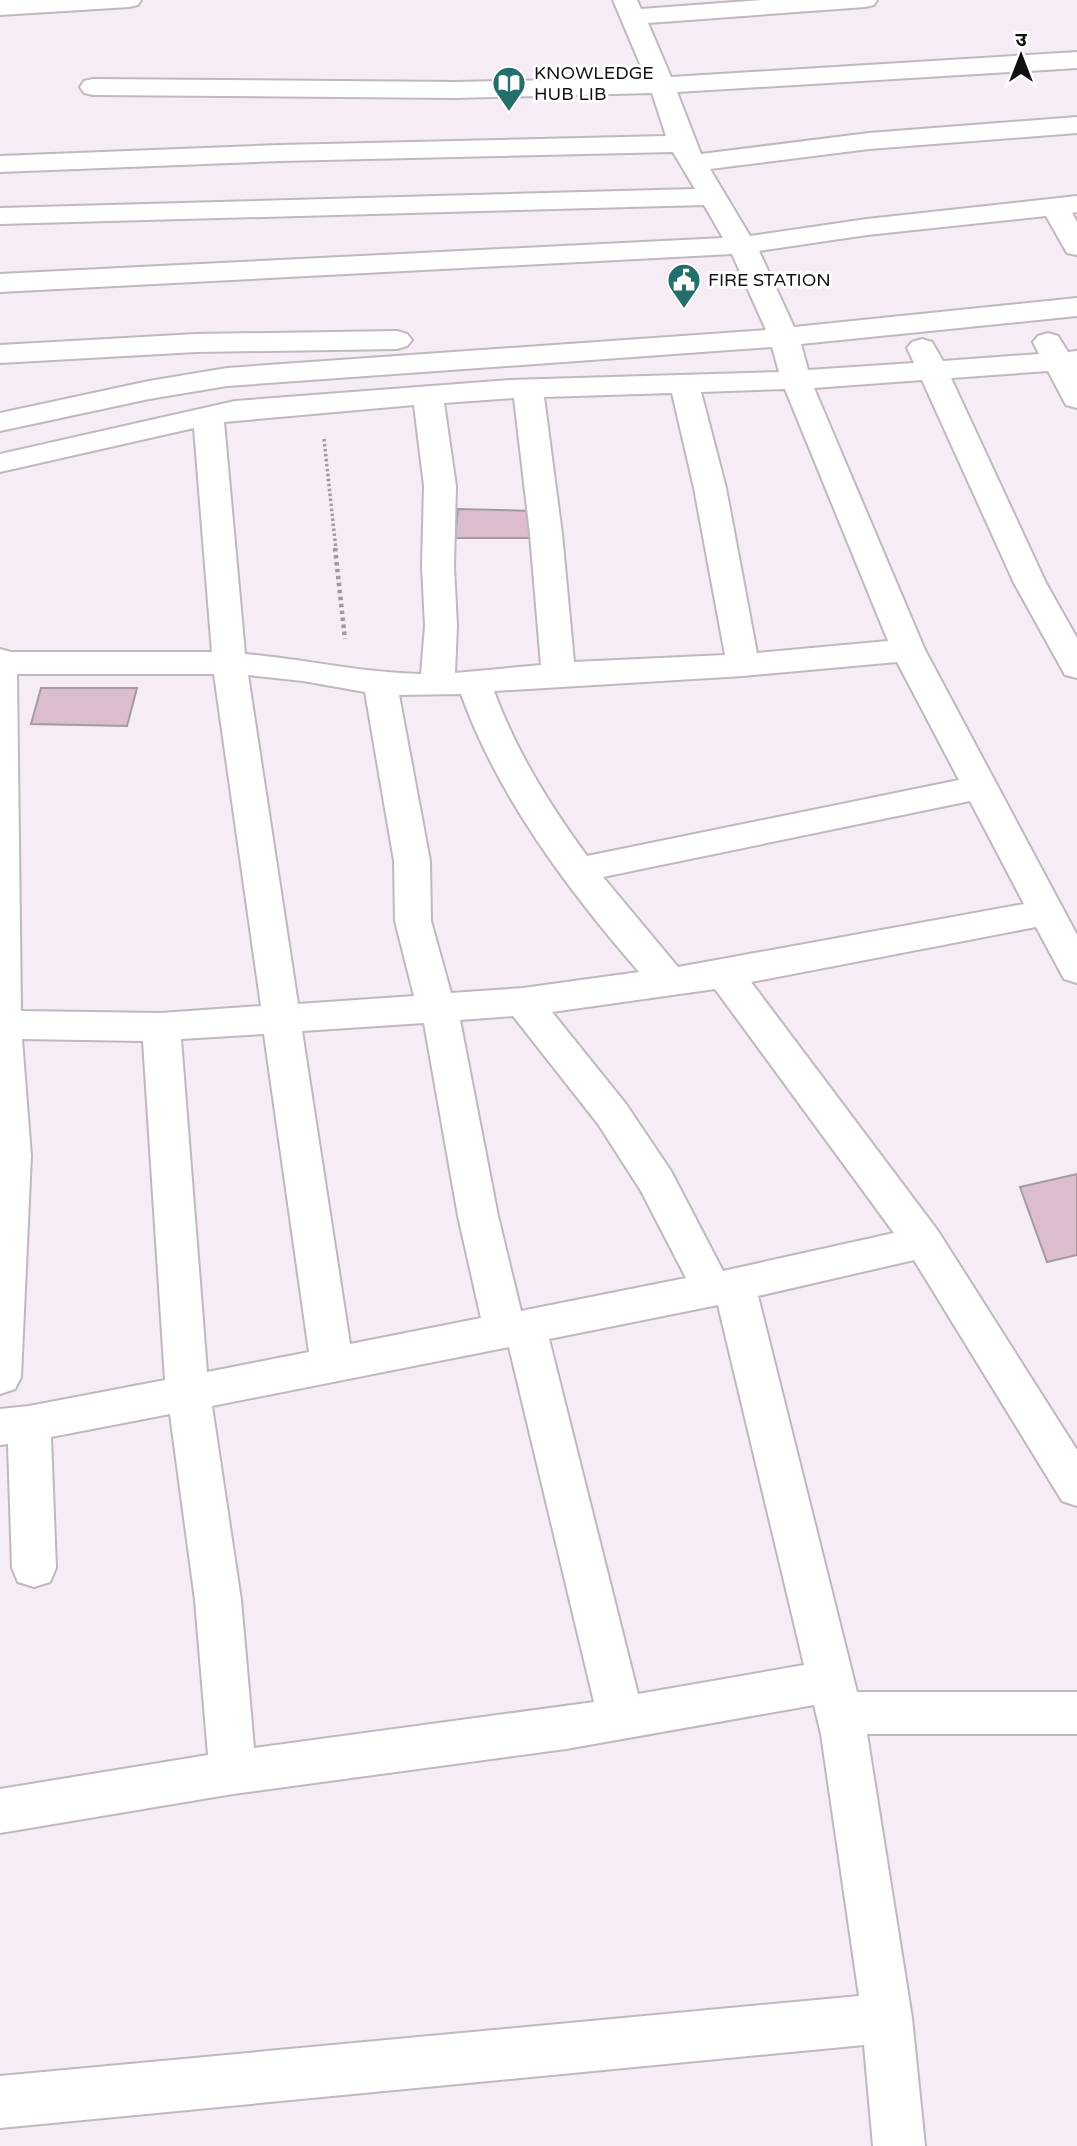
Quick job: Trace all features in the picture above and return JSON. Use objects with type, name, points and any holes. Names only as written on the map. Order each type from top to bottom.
[{"type":"street","points":[[0,7],[129,0]]},
{"type":"street","points":[[865,0],[629,8],[688,153],[743,245],[784,337],[796,380],[908,650],[1077,970]]},
{"type":"street","points":[[93,87],[456,90],[662,85],[1077,60]]},
{"type":"street","points":[[0,164],[281,153],[688,153],[1075,128]]},
{"type":"street","points":[[0,216],[714,197]]},
{"type":"street","points":[[0,283],[743,245],[867,227],[1065,205],[1077,247]]},
{"type":"street","points":[[0,422],[189,382],[428,360],[784,337],[1077,307]]},
{"type":"street","points":[[1034,312],[1067,361],[1077,399]]},
{"type":"street","points":[[911,323],[1030,583],[1077,667]]},
{"type":"street","points":[[0,354],[196,343],[408,340],[422,344],[428,360]]},
{"type":"street","points":[[0,463],[208,414],[321,403],[528,389],[796,380],[1067,361]]},
{"type":"street","points":[[684,383],[726,559],[743,665]]},
{"type":"street","points":[[528,389],[547,534],[558,674]]},
{"type":"street","points":[[428,396],[440,486],[438,566],[441,626],[437,685]]},
{"type":"street","points":[[208,414],[229,663],[332,1364]]},
{"type":"street","points":[[0,1377],[10,1156],[2,1026],[0,662],[229,663],[380,684],[437,685],[558,674],[743,665],[908,650]]},
{"type":"street","points":[[474,682],[499,745],[536,810],[611,917],[670,983]]},
{"type":"street","points":[[380,684],[412,861],[413,921],[425,972],[444,1027],[478,1216],[515,1329],[621,1718]]},
{"type":"street","points":[[578,870],[980,787]]},
{"type":"street","points":[[2,1026],[161,1027],[523,1002],[724,974],[1047,912]]},
{"type":"street","points":[[724,974],[924,1242],[1077,1488]]},
{"type":"street","points":[[523,1002],[612,1114],[657,1182],[711,1287],[725,1286]]},
{"type":"street","points":[[161,1027],[173,1222],[188,1393],[218,1600],[233,1772]]},
{"type":"street","points":[[34,1568],[15,1426],[515,1329],[924,1242]]},
{"type":"street","points":[[725,1286],[836,1697],[887,2018],[899,2146]]},
{"type":"street","points":[[0,1811],[233,1772],[621,1718],[836,1697],[1077,1713]]},
{"type":"street","points":[[0,2102],[887,2018]]},
{"type":"path","points":[[321,403],[346,646],[343,677]]},
{"type":"building","points":[[458,509],[535,511],[537,538],[455,538]]},
{"type":"building","points":[[41,688],[137,688],[127,726],[31,724]]},
{"type":"building","points":[[1077,1174],[1077,1255],[1047,1262],[1020,1187]]},
{"type":"place","name":"KNOWLEDGE HUB LIB","points":[[509,113]]},
{"type":"place","name":"FIRE STATION","points":[[684,310]]}]
